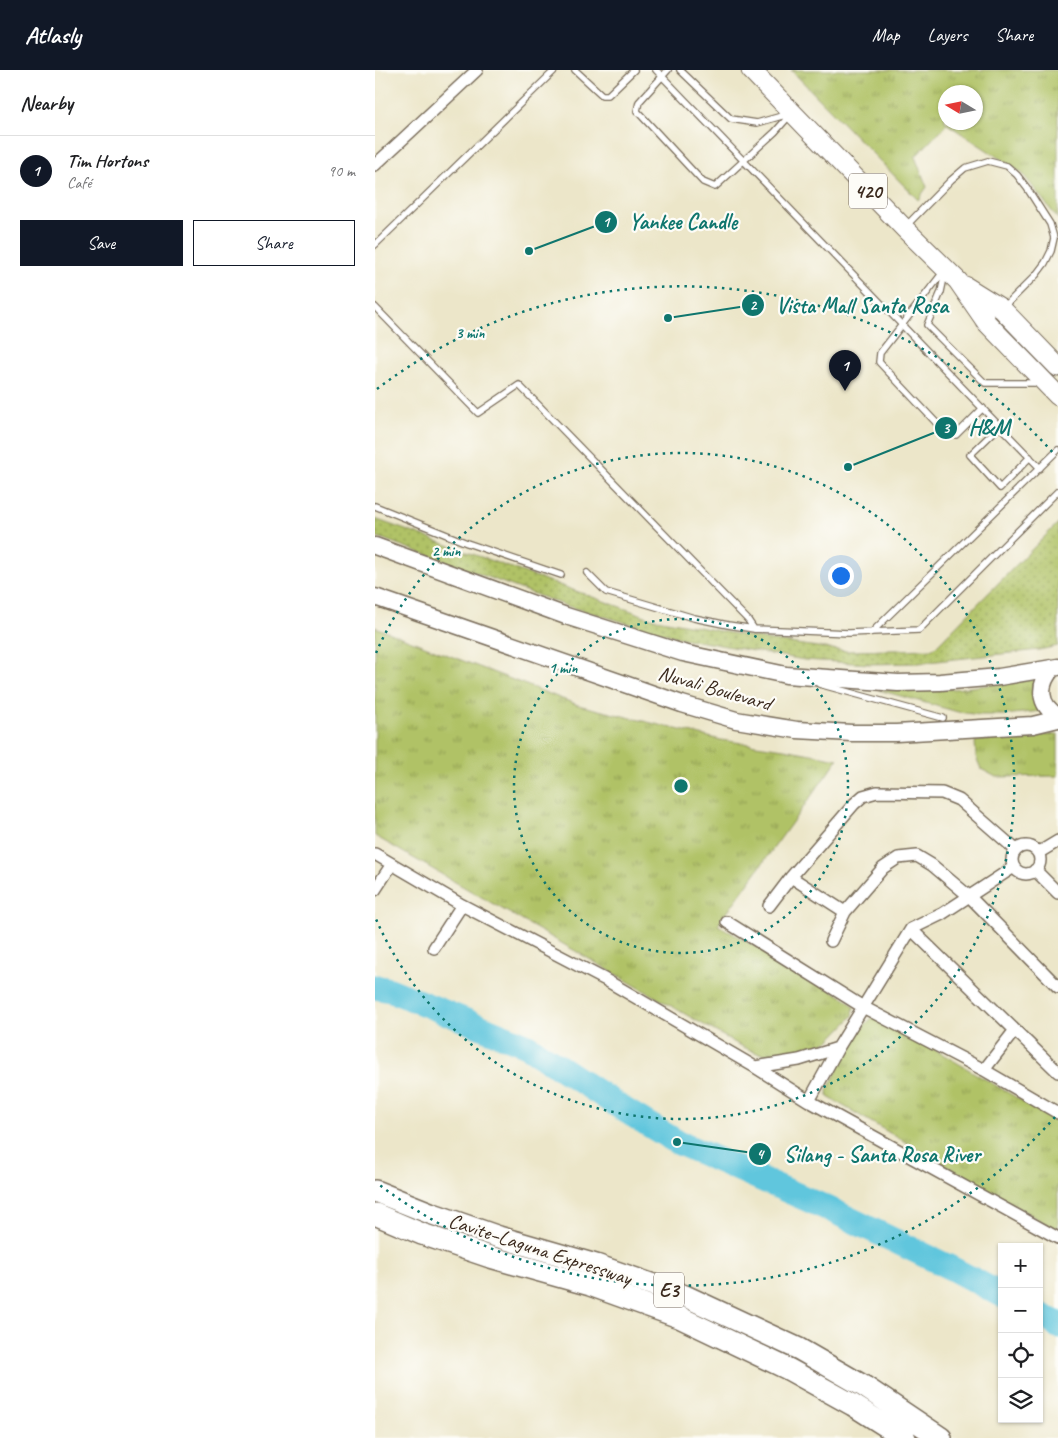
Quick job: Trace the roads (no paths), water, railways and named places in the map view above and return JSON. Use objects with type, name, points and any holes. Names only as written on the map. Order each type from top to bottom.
[{"type":"highway","name":"Cavite–Laguna Expressway","points":[[375,1191],[499,1237],[596,1265],[685,1296],[799,1349],[865,1387],[941,1438]]},
{"type":"highway","name":"Cavite–Laguna Expressway","points":[[375,1214],[422,1234],[489,1257],[590,1285],[679,1318],[788,1369],[853,1405],[905,1438]]},
{"type":"main road","name":"420","points":[[751,70],[952,275],[987,323],[1052,390]]},
{"type":"main road","name":"420","points":[[952,275],[1002,309],[1058,367]]},
{"type":"main road","name":"Nuvali Boulevard","points":[[375,546],[566,616],[683,653],[786,676],[898,683],[999,677],[1055,668]]},
{"type":"main road","name":"Nuvali Boulevard","points":[[375,597],[681,704],[745,722],[797,730],[896,733],[1033,725],[1058,717]]},
{"type":"main road","points":[[1055,668],[1045,678],[1042,690],[1044,702],[1058,717]]},
{"type":"street","points":[[375,165],[477,70]]},
{"type":"street","points":[[769,906],[791,877],[854,804],[863,796],[877,792],[942,793],[959,800],[1016,850]]},
{"type":"street","points":[[1038,853],[1058,841]]},
{"type":"street","points":[[1025,846],[1038,853],[1039,865],[1030,873],[1024,874],[1014,867],[1013,858],[1016,850],[1025,846]]},
{"type":"street","points":[[375,854],[462,905],[604,979],[755,1067],[809,1101],[1058,1238]]},
{"type":"street","points":[[831,941],[845,912],[883,868],[898,858],[917,856],[970,897],[1058,987]]},
{"type":"street","points":[[375,890],[392,864]]},
{"type":"street","points":[[809,1101],[838,1048],[911,929],[942,914],[1014,867]]},
{"type":"street","points":[[1035,870],[1058,893]]},
{"type":"street","points":[[791,877],[845,912]]},
{"type":"street","points":[[434,948],[462,905]]},
{"type":"street","points":[[727,922],[863,1007],[984,1070],[1058,1113]]},
{"type":"street","points":[[911,929],[1058,1072]]},
{"type":"street","points":[[984,1070],[1015,1030]]},
{"type":"street","points":[[755,1067],[799,1060],[838,1048]]},
{"type":"lane","points":[[375,246],[555,70]]},
{"type":"lane","points":[[575,70],[602,95],[608,95],[634,70]]},
{"type":"lane","points":[[656,70],[1040,468]]},
{"type":"lane","points":[[668,70],[639,102],[637,111],[703,182],[715,187],[793,113]]},
{"type":"lane","points":[[680,70],[731,119],[757,122],[793,113]]},
{"type":"lane","points":[[904,228],[965,168],[988,161],[1007,166],[1017,175],[1041,210],[1050,224],[1054,238],[1051,251],[1045,263],[1036,275],[1002,309]]},
{"type":"lane","points":[[952,275],[902,325],[881,353],[879,362],[945,432],[956,435],[983,408]]},
{"type":"lane","points":[[952,275],[941,292],[927,325],[985,383],[1052,390]]},
{"type":"lane","points":[[375,307],[478,413],[519,385],[748,620],[754,629]]},
{"type":"lane","points":[[1000,426],[970,456],[1000,488],[1030,457]]},
{"type":"lane","points":[[872,632],[1058,450]]},
{"type":"lane","points":[[587,573],[606,592],[694,618],[754,629],[849,633],[919,630],[1058,491]]},
{"type":"lane","points":[[375,506],[467,543],[561,574]]},
{"type":"lane","name":"Nuvali Boulevard","points":[[786,676],[943,718]]},
{"type":"waterway","points":[[375,987],[390,990],[526,1045],[677,1142],[829,1209],[998,1293]]},
{"type":"waterway","points":[[1043,1316],[1058,1326]]},
{"type":"place","name":"Yankee Candle","points":[[529,251]]},
{"type":"place","name":"Vista Mall Santa Rosa","points":[[668,318]]},
{"type":"place","name":"Tim Hortons","points":[[845,391]]},
{"type":"place","name":"H&M","points":[[848,467]]},
{"type":"place","name":"Silang - Santa Rosa River","points":[[677,1142]]}]
